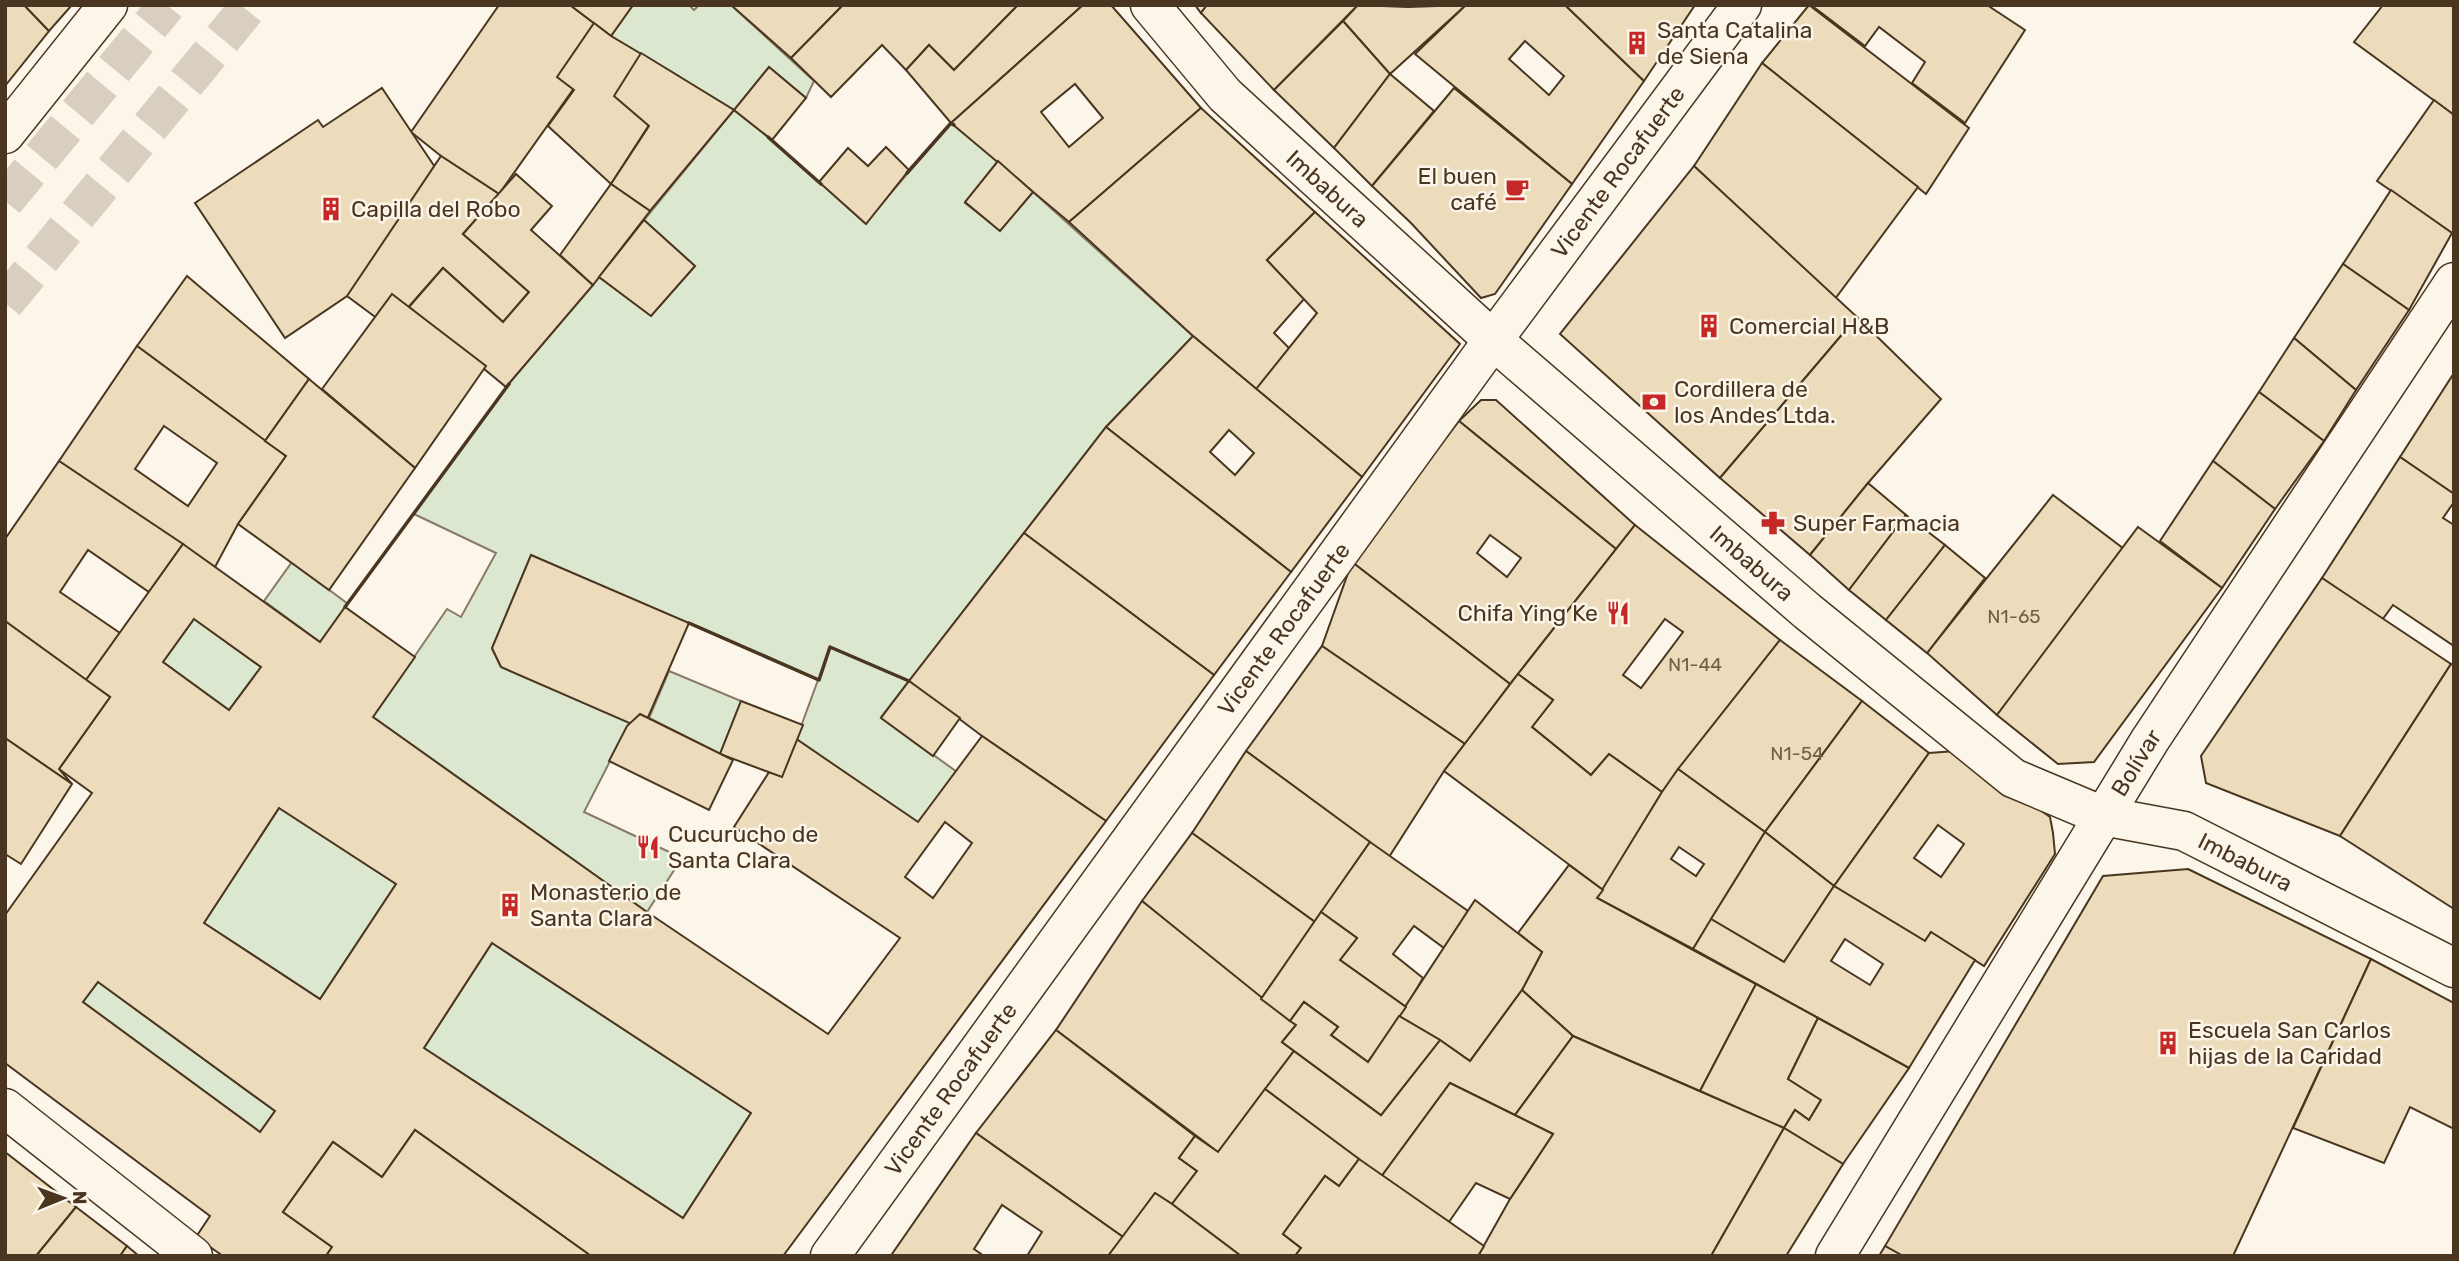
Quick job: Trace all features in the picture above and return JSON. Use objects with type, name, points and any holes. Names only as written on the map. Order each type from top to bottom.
[{"type":"street","points":[[5,134],[108,5]]},
{"type":"street","name":"Imbabura","points":[[1150,5],[1225,94],[1493,340],[1807,611],[2013,778],[2102,816],[2184,831],[2454,968]]},
{"type":"street","name":"Vicente Rocafuerte","points":[[830,1256],[1493,340],[1742,5]]},
{"type":"street","name":"Bolívar","points":[[1835,1256],[2157,729],[2454,282]]},
{"type":"street","points":[[5,1108],[192,1256]]},
{"type":"green space","points":[[633,5],[689,5],[694,10],[699,5],[731,5],[814,81],[806,98],[769,67],[734,110],[611,36]]},
{"type":"green space","points":[[734,110],[772,140],[865,223],[951,123],[998,161],[965,203],[1000,230],[1033,192],[1193,336],[1106,427],[881,717],[957,772],[918,822],[796,740],[818,680],[531,555],[492,649],[501,667],[630,722],[584,812],[682,858],[647,912],[373,717],[447,609],[461,617],[496,553],[414,514],[506,387],[599,277],[651,316],[695,266],[644,220]]},
{"type":"green space","points":[[292,562],[348,604],[320,642],[264,601]]},
{"type":"green space","points":[[194,619],[261,667],[229,710],[163,662]]},
{"type":"green space","points":[[669,671],[741,701],[720,754],[649,718]]},
{"type":"green space","points":[[279,808],[396,884],[320,999],[204,923]]},
{"type":"green space","points":[[492,943],[751,1113],[683,1218],[424,1048]]},
{"type":"green space","points":[[98,982],[275,1111],[260,1132],[83,1002]]},
{"type":"building","points":[[5,5],[24,5],[49,31],[5,86]]},
{"type":"building","points":[[24,5],[72,5],[49,31]]},
{"type":"building","points":[[499,5],[570,5],[611,36],[499,194],[441,156],[411,132]]},
{"type":"building","points":[[570,5],[633,5],[611,36]]},
{"type":"building","points":[[731,5],[843,5],[791,58]]},
{"type":"building","points":[[843,5],[1018,5],[954,70],[929,45],[906,70],[882,45],[831,97],[791,58]]},
{"type":"building","points":[[1018,5],[1083,5],[951,123],[906,70],[929,45],[954,70]]},
{"type":"building","points":[[1083,5],[1111,5],[1201,108],[1069,222],[951,123]],"holes":[[[1075,84],[1103,118],[1069,147],[1041,112]]]},
{"type":"building","points":[[1195,5],[1207,5],[1201,13]]},
{"type":"building","points":[[1207,5],[1358,5],[1274,90],[1201,13]]},
{"type":"building","points":[[1358,5],[1466,5],[1390,74],[1343,21]]},
{"type":"building","points":[[1466,5],[1565,5],[1644,81],[1572,184],[1415,54]],"holes":[[[1525,41],[1564,76],[1549,95],[1509,59]]]},
{"type":"building","name":"Santa Catalina de Siena","points":[[1565,5],[1695,5],[1644,81]]},
{"type":"building","points":[[1809,5],[1969,128],[1926,194],[1762,63]]},
{"type":"building","points":[[1811,5],[1987,5],[2025,30],[1965,123],[1912,83],[1925,62],[1879,27],[1865,46]]},
{"type":"building","points":[[2383,5],[2454,5],[2454,115],[2354,42]]},
{"type":"building","points":[[1343,21],[1390,74],[1334,148],[1274,90]]},
{"type":"building","points":[[594,23],[680,77],[611,184],[548,126],[574,90],[557,77]]},
{"type":"building","points":[[641,53],[734,110],[650,211],[611,184],[649,126],[614,96]]},
{"type":"building","points":[[1762,63],[1918,187],[1835,299],[1694,166]]},
{"type":"building","points":[[769,67],[806,98],[772,140],[734,110]]},
{"type":"building","points":[[1390,74],[1434,111],[1372,186],[1334,148]]},
{"type":"building","name":"Capilla del Robo","points":[[382,88],[467,215],[285,338],[195,203],[318,120],[323,127]]},
{"type":"building","points":[[1454,88],[1572,184],[1495,294],[1481,298],[1411,223],[1372,186]]},
{"type":"building","points":[[2434,100],[2454,115],[2452,233],[2377,181]]},
{"type":"building","points":[[1201,108],[1315,212],[1267,260],[1304,299],[1274,333],[1301,360],[1269,400],[1193,336],[1069,222]]},
{"type":"building","points":[[886,147],[909,170],[866,224],[819,182],[848,148],[868,166]]},
{"type":"building","points":[[441,156],[499,194],[463,234],[529,292],[503,322],[443,268],[390,328],[347,296]]},
{"type":"building","points":[[998,161],[1033,192],[1000,231],[965,202]]},
{"type":"building","name":"Comercial H&B","points":[[1694,166],[1857,317],[1720,478],[1560,334]]},
{"type":"building","points":[[516,174],[552,206],[531,230],[593,285],[506,387],[409,307],[443,268],[503,322],[529,292],[463,234]]},
{"type":"building","points":[[611,184],[650,211],[593,285],[560,255]]},
{"type":"building","points":[[2391,190],[2452,233],[2409,310],[2343,264]]},
{"type":"building","points":[[1315,212],[1460,344],[1362,477],[1256,389],[1317,313],[1267,260]]},
{"type":"building","points":[[644,220],[695,266],[651,316],[599,277]]},
{"type":"building","points":[[2343,264],[2409,310],[2356,390],[2294,338]]},
{"type":"building","points":[[187,276],[309,379],[265,441],[137,346]]},
{"type":"building","points":[[392,294],[486,366],[415,468],[322,389]]},
{"type":"building","points":[[1857,317],[1941,399],[1810,555],[1720,478]]},
{"type":"building","points":[[1193,336],[1362,477],[1291,572],[1106,427]],"holes":[[[1229,430],[1254,453],[1235,475],[1210,452]]]},
{"type":"building","points":[[2294,338],[2356,390],[2324,441],[2259,392]]},
{"type":"building","points":[[137,346],[286,456],[238,524],[215,567],[59,461]],"holes":[[[164,426],[217,463],[188,506],[135,469]]]},
{"type":"building","points":[[2454,373],[2454,494],[2400,457]]},
{"type":"building","points":[[309,379],[415,468],[329,590],[238,524],[286,456],[265,441]]},
{"type":"building","points":[[2259,392],[2324,441],[2275,509],[2213,461]]},
{"type":"building","points":[[1481,400],[1496,400],[1635,525],[1616,549],[1459,421]]},
{"type":"building","points":[[1459,421],[1616,549],[1510,684],[1352,562]],"holes":[[[1490,535],[1521,558],[1507,577],[1477,553]]]},
{"type":"building","points":[[1106,427],[1291,572],[1214,675],[1024,533]]},
{"type":"building","points":[[2400,457],[2454,494],[2454,502],[2443,518],[2454,525],[2454,646],[2393,605],[2382,620],[2322,578]]},
{"type":"building","points":[[59,461],[183,544],[149,592],[88,550],[60,592],[120,633],[86,680],[5,621],[5,539]]},
{"type":"building","points":[[2213,461],[2275,509],[2222,588],[2160,541]]},
{"type":"building","points":[[1868,483],[1906,515],[1849,590],[1810,555]]},
{"type":"building","points":[[2053,495],[2124,549],[1997,715],[1927,653]]},
{"type":"building","points":[[1906,515],[1945,545],[1886,620],[1849,590]]},
{"type":"building","points":[[1635,525],[1780,640],[1662,792],[1609,754],[1591,775],[1532,727],[1553,700],[1518,674]],"holes":[[[1665,619],[1683,632],[1641,688],[1623,675]]]},
{"type":"building","points":[[2138,527],[2222,588],[2094,762],[2058,764],[1997,715]]},
{"type":"building","points":[[1024,533],[1214,675],[1106,821],[982,736],[909,681]]},
{"type":"building","name":"Monasterio de Santa Clara","points":[[183,544],[320,642],[345,607],[415,657],[373,717],[647,912],[828,1034],[900,938],[734,827],[792,736],[918,822],[982,736],[1106,821],[783,1256],[591,1256],[415,1130],[382,1177],[333,1142],[283,1212],[332,1247],[326,1256],[223,1256],[196,1237],[210,1216],[5,1063],[5,915],[92,793],[59,769],[110,697],[86,680]],"holes":[[[194,619],[261,667],[229,710],[163,662]],[[279,808],[396,884],[320,999],[204,923]],[[945,822],[972,843],[933,898],[905,877]],[[492,943],[751,1113],[683,1218],[424,1048]],[[98,982],[275,1111],[260,1132],[83,1002]]]},
{"type":"building","points":[[1945,545],[1985,578],[1927,653],[1886,620]]},
{"type":"building","points":[[531,555],[689,623],[643,729],[501,667],[492,648]]},
{"type":"building","points":[[1352,562],[1510,684],[1465,744],[1322,646]]},
{"type":"building","points":[[2322,578],[2451,664],[2340,836],[2206,783],[2201,756]]},
{"type":"building","points":[[5,621],[110,697],[59,769],[72,784],[5,738]]},
{"type":"building","points":[[1780,640],[1862,701],[1765,832],[1678,769]]},
{"type":"building","points":[[1322,646],[1465,744],[1444,771],[1389,857],[1246,751]]},
{"type":"building","points":[[2451,664],[2454,666],[2454,909],[2340,836]]},
{"type":"building","points":[[1518,674],[1553,700],[1532,727],[1591,775],[1609,754],[1662,792],[1603,890],[1444,771]]},
{"type":"building","points":[[909,681],[960,718],[933,756],[881,718]]},
{"type":"building","points":[[741,701],[803,725],[782,777],[720,754]]},
{"type":"building","points":[[1862,701],[1929,753],[1834,886],[1765,832]]},
{"type":"building","points":[[640,714],[733,760],[709,810],[609,761],[627,726]]},
{"type":"building","points":[[5,738],[72,784],[21,864],[5,854]]},
{"type":"building","points":[[1246,751],[1370,842],[1315,922],[1192,833]]},
{"type":"building","points":[[1956,751],[2050,817],[2055,854],[1984,966],[1931,932],[1925,941],[1834,886],[1929,753]],"holes":[[[1938,825],[1964,844],[1941,877],[1914,858]]]},
{"type":"building","points":[[1678,769],[1765,832],[1693,949],[1597,898]],"holes":[[[1679,847],[1704,864],[1696,876],[1671,859]]]},
{"type":"building","points":[[1765,832],[1834,886],[1784,962],[1711,919]]},
{"type":"building","points":[[1192,833],[1315,922],[1261,999],[1142,901]]},
{"type":"building","points":[[1370,842],[1468,911],[1444,948],[1414,926],[1393,954],[1423,978],[1406,1007],[1340,960],[1357,938],[1321,912]]},
{"type":"building","points":[[1569,865],[1603,890],[1597,898],[1756,984],[1700,1091],[1573,1036],[1522,990],[1542,952],[1518,933]]},
{"type":"building","name":"Escuela San Carlos hijas de la Caridad","points":[[2188,869],[2371,959],[2233,1256],[1903,1256],[1885,1246],[2103,876]]},
{"type":"building","points":[[1834,886],[1925,941],[1931,932],[1975,960],[1909,1068],[1693,949],[1711,919],[1784,962]],"holes":[[[1845,939],[1883,964],[1870,985],[1831,961]]]},
{"type":"building","points":[[1475,900],[1542,952],[1522,990],[1470,1061],[1399,1016]]},
{"type":"building","points":[[1142,901],[1296,1025],[1282,1042],[1294,1051],[1218,1152],[1056,1030]]},
{"type":"building","points":[[1321,912],[1357,938],[1340,960],[1406,1007],[1368,1062],[1331,1035],[1338,1027],[1304,1002],[1290,1021],[1261,999]]},
{"type":"building","points":[[2371,959],[2454,1003],[2454,1129],[2410,1107],[2384,1163],[2293,1128]]},
{"type":"building","points":[[1756,984],[1818,1018],[1788,1079],[1821,1100],[1809,1120],[1795,1110],[1784,1128],[1700,1091]]},
{"type":"building","points":[[1522,990],[1573,1036],[1515,1115],[1450,1083],[1381,1177],[1265,1089],[1294,1051],[1381,1115],[1440,1040],[1470,1061]]},
{"type":"building","points":[[1304,1002],[1338,1027],[1331,1035],[1368,1062],[1399,1016],[1440,1040],[1381,1115],[1282,1042],[1296,1025],[1290,1021]]},
{"type":"building","points":[[1818,1018],[1909,1068],[1843,1164],[1784,1128],[1795,1110],[1809,1120],[1821,1100],[1788,1079]]},
{"type":"building","points":[[1056,1030],[1195,1136],[1179,1158],[1197,1171],[1172,1204],[1155,1193],[1123,1237],[976,1133]]},
{"type":"building","points":[[1573,1036],[1784,1128],[1711,1256],[1478,1256],[1510,1199],[1553,1134],[1515,1115]]},
{"type":"building","points":[[1450,1083],[1553,1134],[1510,1199],[1476,1183],[1449,1222],[1381,1177]]},
{"type":"building","points":[[1265,1089],[1359,1159],[1339,1186],[1325,1176],[1283,1234],[1301,1248],[1295,1256],[1241,1256],[1172,1204],[1197,1171],[1179,1158],[1195,1136],[1218,1152]]},
{"type":"building","points":[[1784,1128],[1843,1164],[1786,1256],[1711,1256]]},
{"type":"building","points":[[415,1130],[591,1256],[326,1256],[332,1247],[283,1212],[333,1142],[382,1177]]},
{"type":"building","points":[[976,1133],[1123,1237],[1108,1256],[1027,1256],[1042,1232],[1002,1205],[974,1249],[984,1256],[892,1254]]},
{"type":"building","points":[[5,1152],[76,1207],[36,1256],[5,1256]]},
{"type":"building","points":[[1359,1159],[1484,1246],[1478,1256],[1295,1256],[1301,1248],[1283,1234],[1325,1176],[1339,1186]]},
{"type":"building","points":[[1155,1193],[1172,1204],[1241,1256],[1108,1256]]},
{"type":"building","points":[[76,1207],[127,1246],[120,1256],[36,1256]]},
{"type":"building","points":[[127,1246],[139,1256],[120,1256]]},
{"type":"building","points":[[1885,1246],[1903,1256],[1879,1256]]},
{"type":"tunnel","points":[[5,201],[167,5]]},
{"type":"tunnel","points":[[5,303],[250,5]]},
{"type":"wall","points":[[907,173],[951,123],[954,125]]},
{"type":"wall","points":[[768,137],[821,184]]},
{"type":"wall","points":[[345,607],[509,384]]},
{"type":"wall","points":[[689,623],[819,680],[830,647],[909,681]]},
{"type":"place","name":"Santa Catalina de Siena","points":[[1637,43]]},
{"type":"place","name":"El buen café","points":[[1517,189]]},
{"type":"place","name":"Capilla del Robo","points":[[331,209]]},
{"type":"place","name":"Comercial H&B","points":[[1709,326]]},
{"type":"place","name":"Cordillera de los Andes Ltda.","points":[[1654,402]]},
{"type":"place","name":"Super Farmacia","points":[[1773,523]]},
{"type":"place","name":"Chifa Ying Ke","points":[[1618,613]]},
{"type":"place","name":"Cucurucho de Santa Clara","points":[[648,847]]},
{"type":"place","name":"Monasterio de Santa Clara","points":[[510,905]]},
{"type":"place","name":"Escuela San Carlos hijas de la Caridad","points":[[2168,1043]]}]
